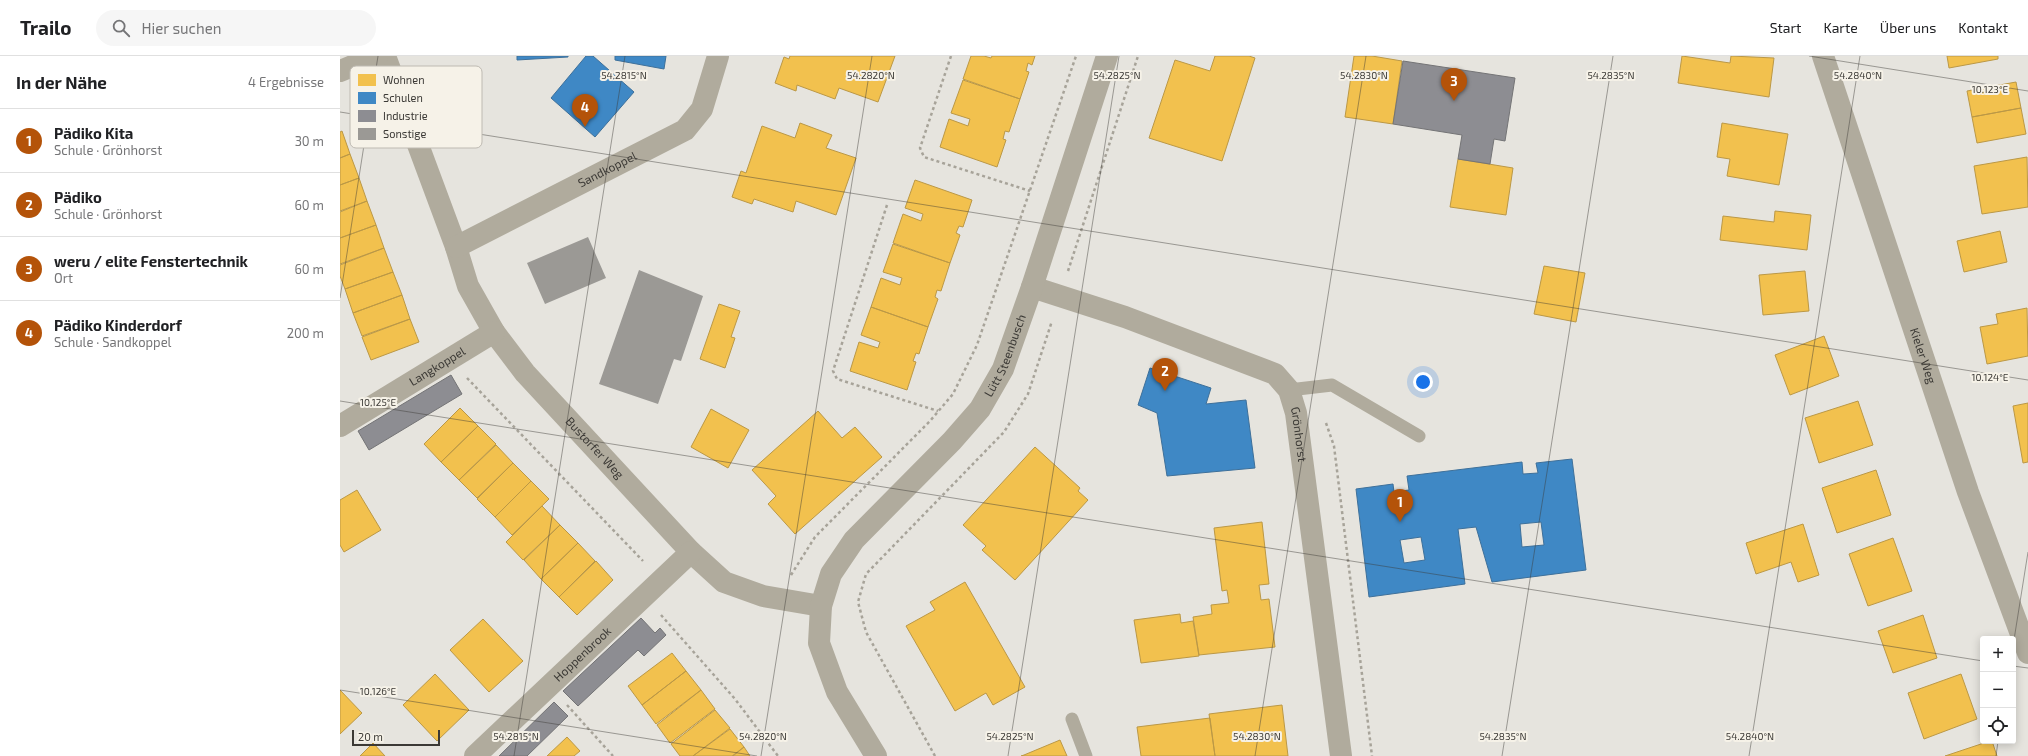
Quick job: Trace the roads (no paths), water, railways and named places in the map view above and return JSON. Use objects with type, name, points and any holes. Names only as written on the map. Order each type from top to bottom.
[{"type":"street","points":[[352,66],[377,56]]},
{"type":"street","name":"Bustorfer Weg","points":[[385,56],[389,66]]},
{"type":"street","name":"Sandkoppel","points":[[456,247],[685,130],[702,109],[718,56]]},
{"type":"street","name":"Lütt Steenbusch","points":[[820,606],[831,574],[854,540],[952,441],[980,409],[1003,369],[1032,287],[1107,56]]},
{"type":"street","name":"Kieler Weg","points":[[1823,56],[1968,492],[2028,653]]},
{"type":"street","points":[[340,71],[350,67]]},
{"type":"street","name":"Bustorfer Weg","points":[[419,148],[456,247],[468,286],[494,332],[525,373],[691,552],[724,582],[763,596],[820,606]]},
{"type":"street","name":"Grönhorst","points":[[1032,287],[1125,317],[1275,374],[1289,390],[1296,413],[1341,756]]},
{"type":"street","name":"Langkoppel","points":[[340,426],[494,332]]},
{"type":"street","name":"Hoppenbrook","points":[[475,756],[691,552]]},
{"type":"street","points":[[820,606],[819,643],[838,692],[876,756]]},
{"type":"lane","points":[[1289,390],[1332,385],[1419,436]]},
{"type":"lane","points":[[1072,719],[1086,756]]},
{"type":"place","name":"weru / elite Fenstertechnik","points":[[1454,101]]},
{"type":"place","name":"Pädiko Kinderdorf","points":[[585,127]]},
{"type":"place","name":"Pädiko","points":[[1165,391]]},
{"type":"place","name":"Pädiko Kita","points":[[1400,522]]}]
